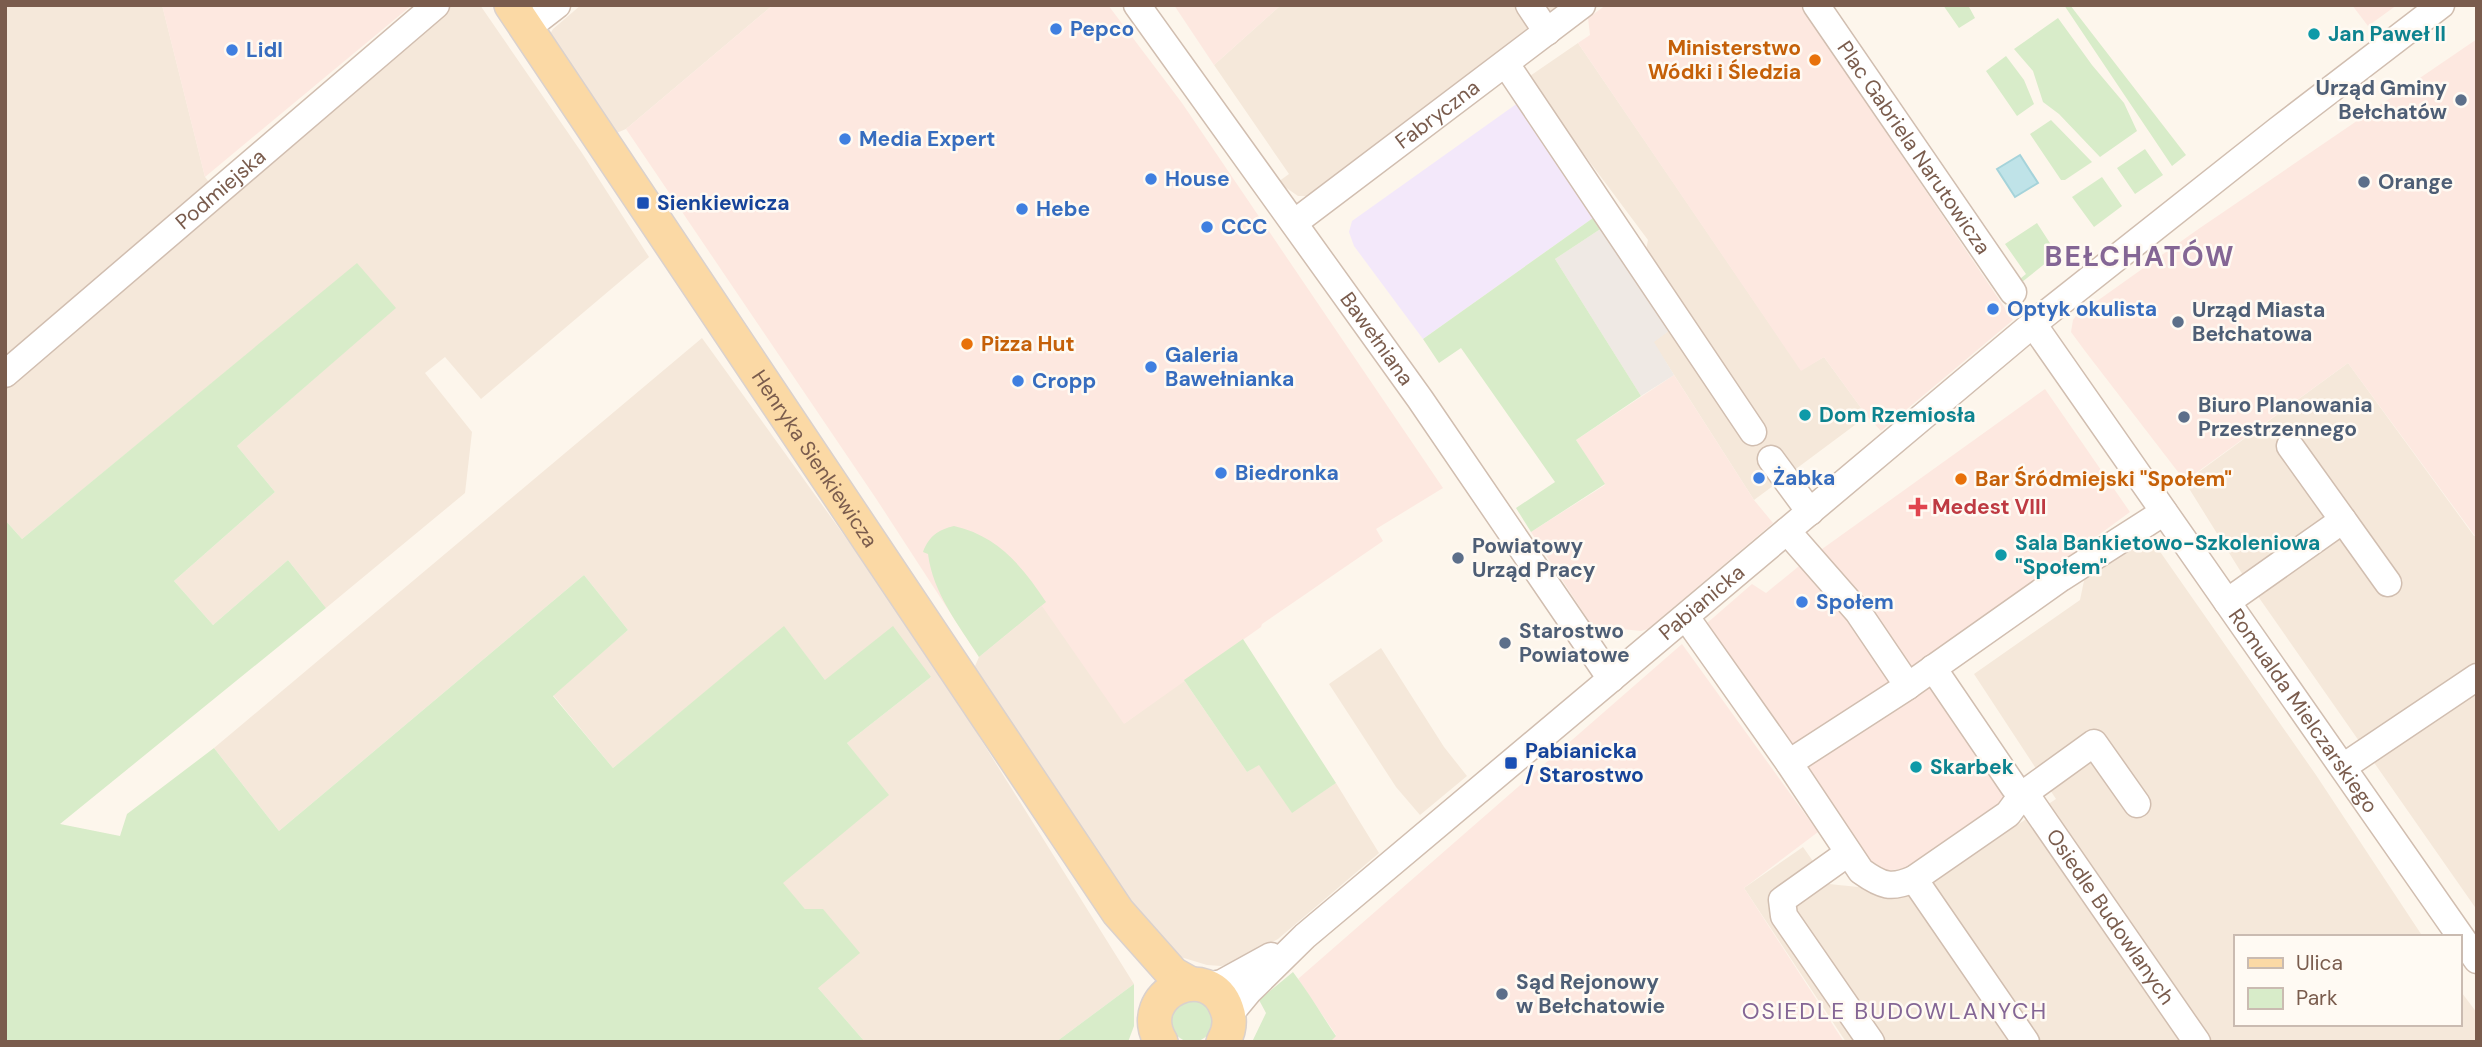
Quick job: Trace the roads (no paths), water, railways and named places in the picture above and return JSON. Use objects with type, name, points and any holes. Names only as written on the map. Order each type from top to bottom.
[{"type":"main road","name":"Henryka Sienkiewicza","points":[[519,17],[1118,912],[1173,974],[1219,996],[1226,1034]]},
{"type":"main road","name":"Henryka Sienkiewicza","points":[[1118,912],[1155,989],[1157,1029]]},
{"type":"main road","points":[[1157,1029],[1165,996],[1174,988],[1198,985]]},
{"type":"street","name":"Podmiejska","points":[[5,374],[436,5]]},
{"type":"street","points":[[519,17],[557,5]]},
{"type":"street","name":"Bawełniana","points":[[1137,5],[1469,470],[1611,679]]},
{"type":"street","points":[[1529,5],[1547,32]]},
{"type":"street","name":"Fabryczna","points":[[1294,223],[1583,5]]},
{"type":"street","name":"Plac Gabriela Narutowicza","points":[[1816,5],[2013,292]]},
{"type":"street","name":"Pabianicka","points":[[1226,1034],[1249,991],[1305,936],[2034,324],[2212,181],[2441,5]]},
{"type":"street","points":[[1506,64],[1753,432]]},
{"type":"street","name":"Romualda Mielczarskiego","points":[[2034,324],[2343,767],[2468,930],[2477,960]]},
{"type":"street","points":[[2290,446],[2388,583]]},
{"type":"street","points":[[1771,458],[1810,512]]},
{"type":"street","points":[[1789,763],[1908,686],[2061,578],[2164,512]]},
{"type":"street","points":[[2227,602],[2343,520]]},
{"type":"street","points":[[1787,531],[1835,589],[1858,612],[1908,686]]},
{"type":"street","points":[[1684,618],[1789,763],[1861,871],[1875,881],[1897,886],[1914,879],[2008,814],[2022,795],[2094,743],[2137,804]]},
{"type":"street","name":"Osiedle Budowlanych","points":[[1933,668],[2014,787],[2031,802],[2197,1042]]},
{"type":"street","points":[[2343,767],[2477,677]]},
{"type":"street","points":[[1849,853],[1782,900],[1784,916],[1871,1042]]},
{"type":"street","points":[[1914,879],[2026,1042]]},
{"type":"street","name":"Pabianicka","points":[[1198,985],[1222,983],[1305,936]]},
{"type":"water","points":[[2020,155],[2038,183],[2015,197],[1997,169]]},
{"type":"place","name":"Pepco","points":[[1056,29]]},
{"type":"place","name":"Jan Paweł II","points":[[2314,34]]},
{"type":"place","name":"Lidl","points":[[232,50]]},
{"type":"place","name":"Ministerstwo Wódki i Śledzia","points":[[1815,60]]},
{"type":"place","name":"Urząd Gminy Bełchatów","points":[[2461,100]]},
{"type":"place","name":"Media Expert","points":[[845,139]]},
{"type":"place","name":"House","points":[[1151,179]]},
{"type":"place","name":"Orange","points":[[2364,182]]},
{"type":"place","name":"Sienkiewicza","points":[[643,203]]},
{"type":"place","name":"Hebe","points":[[1022,209]]},
{"type":"place","name":"CCC","points":[[1207,227]]},
{"type":"place","name":"Optyk okulista","points":[[1993,309]]},
{"type":"place","name":"Urząd Miasta Bełchatowa","points":[[2178,322]]},
{"type":"place","name":"Pizza Hut","points":[[967,344]]},
{"type":"place","name":"Galeria Bawełnianka","points":[[1151,367]]},
{"type":"place","name":"Cropp","points":[[1018,381]]},
{"type":"place","name":"Dom Rzemiosła","points":[[1805,415]]},
{"type":"place","name":"Biuro Planowania Przestrzennego","points":[[2184,417]]},
{"type":"place","name":"Biedronka","points":[[1221,473]]},
{"type":"place","name":"Żabka","points":[[1759,478]]},
{"type":"place","name":"Bar Śródmiejski \"Społem\"","points":[[1961,479]]},
{"type":"place","name":"Medest VIII","points":[[1918,507]]},
{"type":"place","name":"Sala Bankietowo-Szkoleniowa \"Społem\"","points":[[2001,555]]},
{"type":"place","name":"Powiatowy Urząd Pracy","points":[[1458,558]]},
{"type":"place","name":"Społem","points":[[1802,602]]},
{"type":"place","name":"Starostwo Powiatowe","points":[[1505,643]]},
{"type":"place","name":"Pabianicka / Starostwo","points":[[1511,763]]},
{"type":"place","name":"Skarbek","points":[[1916,767]]},
{"type":"place","name":"Sąd Rejonowy w Bełchatowie","points":[[1502,994]]},
{"type":"district","name":"BEŁCHATÓW","points":[[2140,256]]},
{"type":"district","name":"OSIEDLE BUDOWLANYCH","points":[[1895,1011]]}]
